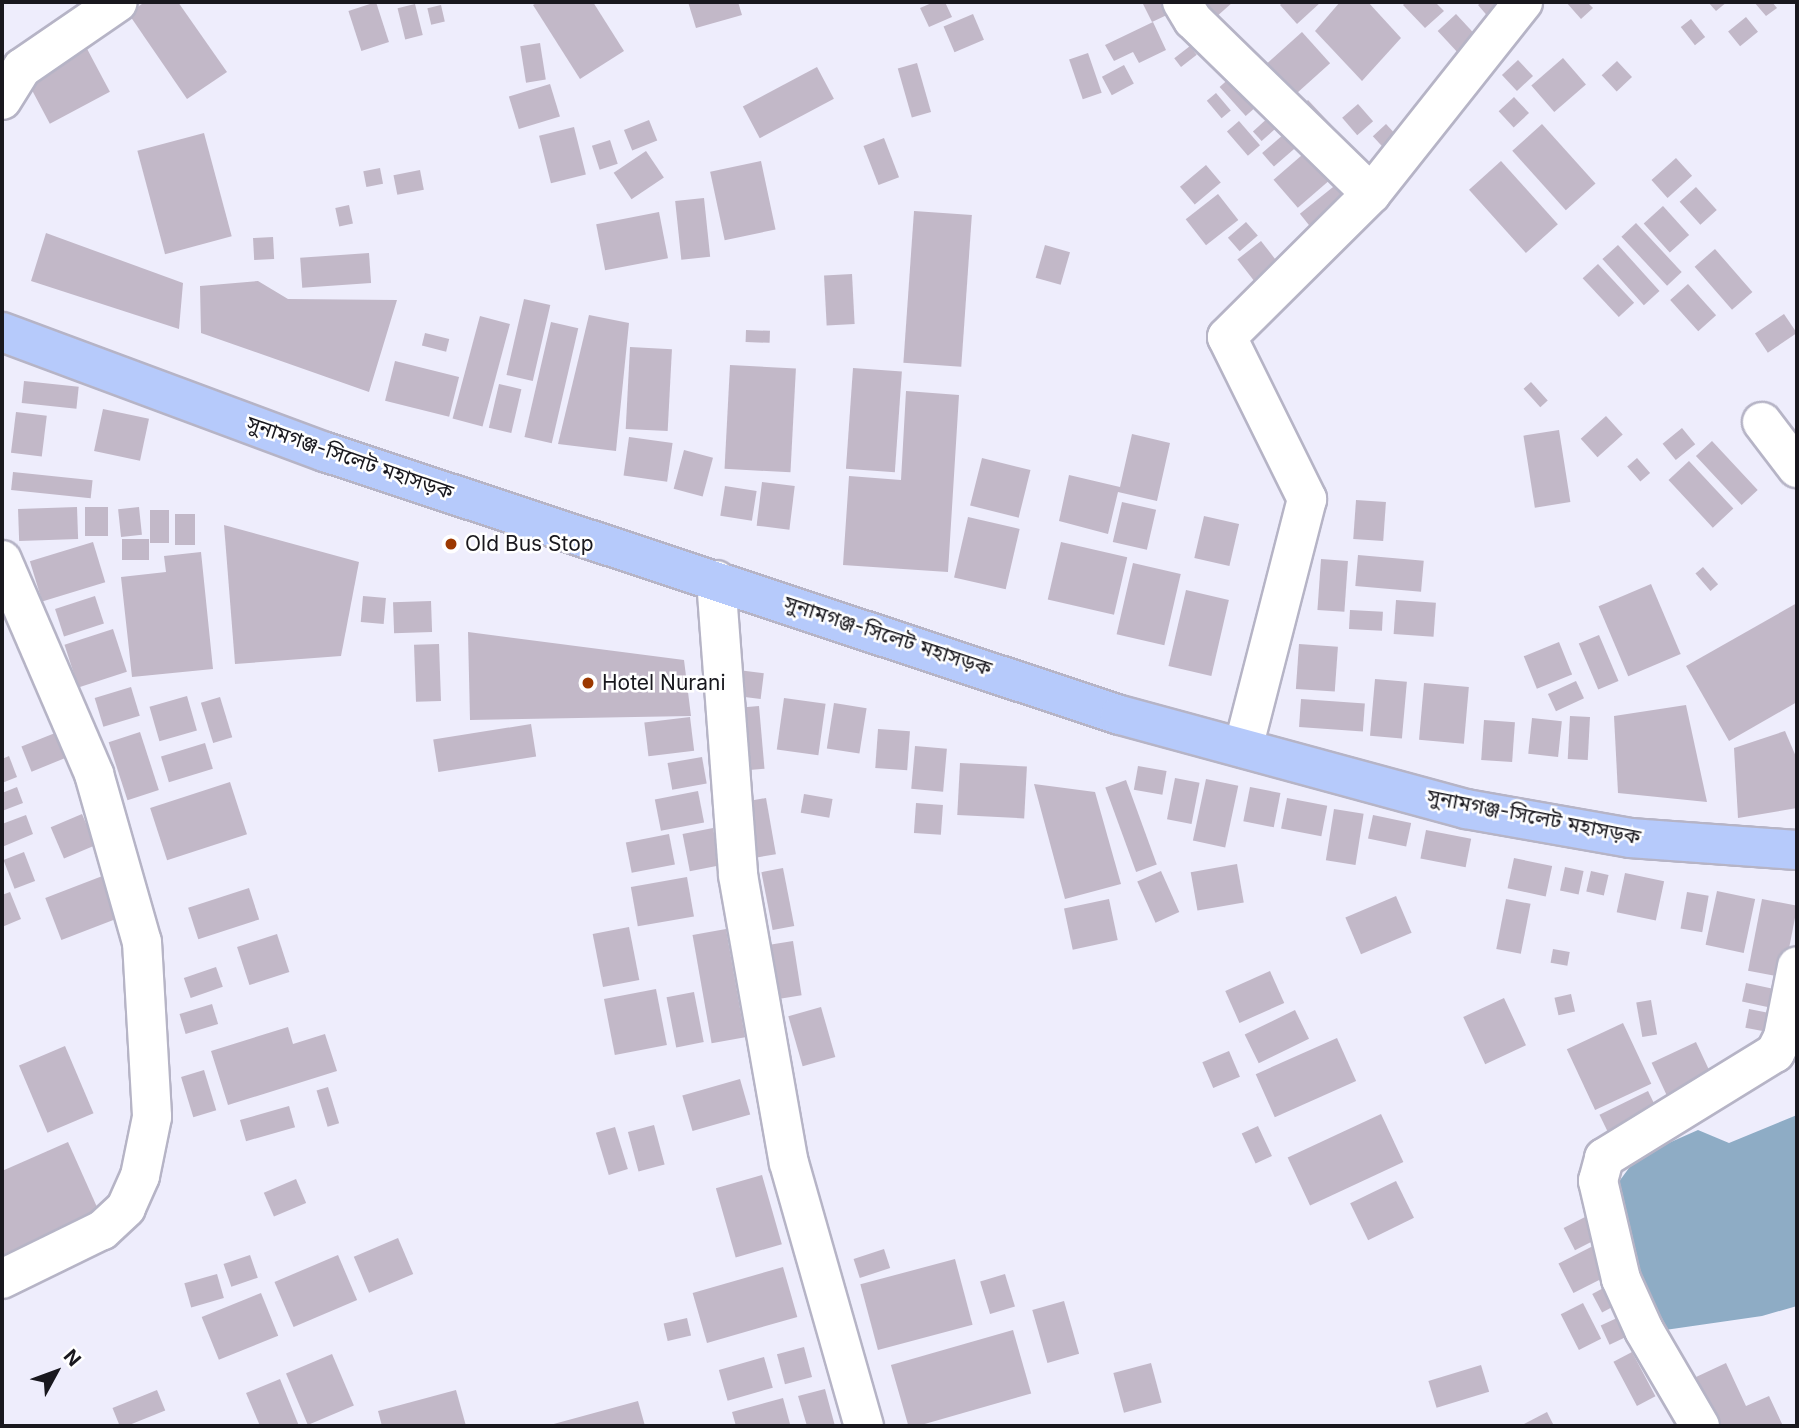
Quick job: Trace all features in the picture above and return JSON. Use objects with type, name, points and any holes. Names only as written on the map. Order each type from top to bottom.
[{"type":"main road","name":"সুনামগঞ্জ-সিলেট মহাসড়ক","points":[[2,332],[325,452],[1120,715],[1466,809],[1630,838],[1797,850]]},
{"type":"street","points":[[2,100],[22,68],[118,2]]},
{"type":"street","points":[[1182,2],[1194,20],[1371,194]]},
{"type":"street","points":[[1243,748],[1307,499],[1227,337],[1371,194],[1522,2]]},
{"type":"street","points":[[1762,422],[1797,468]]},
{"type":"street","points":[[2,560],[94,774],[142,942],[152,1116],[141,1175],[126,1209],[102,1230],[2,1279]]},
{"type":"street","points":[[716,580],[738,875],[789,1163],[864,1426]]},
{"type":"street","points":[[1697,1426],[1620,1279],[1598,1181],[1604,1158],[1775,1053],[1783,1037],[1797,966]]},
{"type":"water","points":[[1797,1115],[1797,1306],[1762,1316],[1665,1330],[1638,1283],[1617,1212],[1618,1183],[1637,1157],[1698,1130],[1729,1143]]},
{"type":"building","points":[[145,2],[178,2],[227,72],[187,99],[128,13]]},
{"type":"building","points":[[376,2],[389,42],[361,51],[348,11]]},
{"type":"building","points":[[538,2],[593,2],[624,51],[580,79],[533,5]]},
{"type":"building","points":[[688,2],[738,2],[742,15],[696,28]]},
{"type":"building","points":[[934,2],[945,2],[952,17],[929,27],[920,8]]},
{"type":"building","points":[[1142,2],[1163,2],[1169,14],[1152,22]]},
{"type":"building","points":[[1201,2],[1233,2],[1215,18]]},
{"type":"building","points":[[1283,2],[1321,2],[1297,24],[1280,5]]},
{"type":"building","points":[[1340,2],[1368,2],[1401,38],[1362,81],[1315,31]]},
{"type":"building","points":[[1406,2],[1435,2],[1444,11],[1425,28],[1403,5]]},
{"type":"building","points":[[1482,2],[1510,2],[1490,19],[1478,5]]},
{"type":"building","points":[[1566,2],[1587,2],[1593,8],[1581,19]]},
{"type":"building","points":[[1708,2],[1727,2],[1716,11]]},
{"type":"building","points":[[1754,2],[1772,2],[1777,8],[1766,16]]},
{"type":"building","points":[[415,4],[423,35],[405,39],[398,8]]},
{"type":"building","points":[[441,5],[445,22],[431,25],[427,8]]},
{"type":"building","points":[[973,14],[984,40],[954,52],[944,27]]},
{"type":"building","points":[[1456,14],[1479,38],[1460,55],[1438,31]]},
{"type":"building","points":[[1746,17],[1758,32],[1740,46],[1728,31]]},
{"type":"building","points":[[1691,19],[1705,37],[1695,45],[1681,27]]},
{"type":"building","points":[[1153,22],[1166,50],[1139,63],[1133,52],[1114,61],[1105,45]]},
{"type":"building","points":[[1302,32],[1330,63],[1289,100],[1261,69]]},
{"type":"building","points":[[540,43],[546,80],[526,83],[520,46]]},
{"type":"building","points":[[85,45],[110,92],[50,124],[25,77]]},
{"type":"building","points":[[1190,46],[1197,55],[1181,67],[1174,58]]},
{"type":"building","points":[[1088,53],[1102,93],[1083,99],[1069,60]]},
{"type":"building","points":[[1563,58],[1586,84],[1554,112],[1531,86]]},
{"type":"building","points":[[1518,60],[1533,76],[1517,91],[1502,75]]},
{"type":"building","points":[[1617,61],[1632,77],[1617,91],[1602,75]]},
{"type":"building","points":[[917,63],[931,112],[912,118],[898,69]]},
{"type":"building","points":[[1124,65],[1134,84],[1112,95],[1102,77]]},
{"type":"building","points":[[817,67],[834,99],[760,138],[743,106]]},
{"type":"building","points":[[1233,75],[1259,104],[1246,116],[1220,87]]},
{"type":"building","points":[[550,84],[560,117],[519,129],[509,97]]},
{"type":"building","points":[[1216,93],[1231,111],[1222,118],[1207,101]]},
{"type":"building","points":[[1514,97],[1529,113],[1514,127],[1499,111]]},
{"type":"building","points":[[1308,100],[1331,125],[1318,137],[1295,112]]},
{"type":"building","points":[[1358,104],[1373,121],[1357,135],[1342,118]]},
{"type":"building","points":[[1270,116],[1279,126],[1262,141],[1253,131]]},
{"type":"building","points":[[649,120],[657,140],[632,151],[624,130]]},
{"type":"building","points":[[1239,121],[1260,145],[1248,156],[1227,131]]},
{"type":"building","points":[[1386,124],[1398,137],[1385,149],[1373,136]]},
{"type":"building","points":[[1542,124],[1596,183],[1566,210],[1512,151]]},
{"type":"building","points":[[574,127],[586,175],[551,183],[539,136]]},
{"type":"building","points":[[204,133],[232,236],[165,254],[137,151]]},
{"type":"building","points":[[1284,134],[1296,148],[1274,167],[1262,153]]},
{"type":"building","points":[[884,138],[899,177],[879,185],[863,146]]},
{"type":"building","points":[[610,140],[618,164],[600,170],[592,146]]},
{"type":"building","points":[[1309,149],[1333,177],[1298,208],[1274,180]]},
{"type":"building","points":[[646,151],[664,178],[632,199],[614,173]]},
{"type":"building","points":[[1676,158],[1692,176],[1668,198],[1651,180]]},
{"type":"building","points":[[761,161],[776,229],[725,240],[710,172]]},
{"type":"building","points":[[1501,161],[1558,224],[1526,253],[1469,190]]},
{"type":"building","points":[[1206,165],[1221,183],[1195,204],[1180,187]]},
{"type":"building","points":[[380,168],[383,184],[366,187],[363,171]]},
{"type":"building","points":[[420,170],[424,190],[397,195],[393,175]]},
{"type":"building","points":[[1338,183],[1351,199],[1313,230],[1300,214]]},
{"type":"building","points":[[1696,187],[1717,210],[1700,225],[1680,202]]},
{"type":"building","points":[[1218,194],[1238,220],[1206,245],[1186,219]]},
{"type":"building","points":[[704,198],[710,257],[681,260],[675,201]]},
{"type":"building","points":[[349,205],[353,224],[339,226],[335,208]]},
{"type":"building","points":[[1663,206],[1689,235],[1670,252],[1644,223]]},
{"type":"building","points":[[914,211],[972,215],[961,367],[903,363]]},
{"type":"building","points":[[659,212],[668,258],[605,270],[596,224]]},
{"type":"building","points":[[1246,222],[1258,236],[1240,251],[1228,238]]},
{"type":"building","points":[[1636,223],[1682,272],[1667,286],[1621,237]]},
{"type":"building","points":[[46,233],[183,283],[179,329],[31,281]]},
{"type":"building","points":[[273,237],[274,259],[254,260],[253,238]]},
{"type":"building","points":[[1261,241],[1279,264],[1255,282],[1237,259]]},
{"type":"building","points":[[1045,245],[1070,252],[1061,285],[1036,278]]},
{"type":"building","points":[[1618,245],[1659,291],[1644,305],[1602,259]]},
{"type":"building","points":[[1715,249],[1752,292],[1732,310],[1695,267]]},
{"type":"building","points":[[369,253],[371,283],[302,288],[300,258]]},
{"type":"building","points":[[1598,264],[1634,303],[1619,317],[1583,278]]},
{"type":"building","points":[[852,274],[855,324],[827,325],[824,275]]},
{"type":"building","points":[[258,281],[288,299],[397,300],[369,392],[201,333],[200,286]]},
{"type":"building","points":[[1688,284],[1716,315],[1698,331],[1670,300]]},
{"type":"building","points":[[524,299],[550,305],[533,381],[506,375]]},
{"type":"building","points":[[1784,314],[1797,333],[1768,353],[1755,334]]},
{"type":"building","points":[[589,315],[629,323],[616,451],[558,444]]},
{"type":"building","points":[[480,316],[510,324],[483,426],[453,418]]},
{"type":"building","points":[[551,322],[578,328],[552,443],[524,437]]},
{"type":"building","points":[[746,330],[770,331],[770,343],[746,342]]},
{"type":"building","points":[[425,333],[449,339],[446,352],[422,346]]},
{"type":"building","points":[[630,347],[672,349],[668,431],[626,429]]},
{"type":"building","points":[[395,361],[459,377],[449,417],[385,401]]},
{"type":"building","points":[[730,365],[796,368],[790,472],[725,469]]},
{"type":"building","points":[[853,368],[902,371],[895,472],[846,469]]},
{"type":"building","points":[[24,381],[79,387],[76,409],[22,403]]},
{"type":"building","points":[[1531,382],[1548,401],[1540,407],[1524,389]]},
{"type":"building","points":[[499,384],[521,389],[511,433],[489,428]]},
{"type":"building","points":[[906,391],[959,395],[948,572],[843,565],[849,476],[901,480]]},
{"type":"building","points":[[103,409],[149,419],[140,461],[94,451]]},
{"type":"building","points":[[16,412],[47,416],[42,456],[11,453]]},
{"type":"building","points":[[1606,416],[1623,435],[1597,457],[1581,439]]},
{"type":"building","points":[[1682,428],[1695,444],[1676,460],[1663,444]]},
{"type":"building","points":[[1559,430],[1570,502],[1535,508],[1523,436]]},
{"type":"building","points":[[1132,434],[1170,443],[1157,501],[1118,492],[1108,534],[1059,521],[1069,475],[1120,487]]},
{"type":"building","points":[[629,437],[673,443],[667,482],[624,476]]},
{"type":"building","points":[[1712,441],[1758,490],[1742,505],[1696,456]]},
{"type":"building","points":[[684,450],[713,458],[703,496],[674,489]]},
{"type":"building","points":[[982,458],[1031,470],[1019,518],[970,506]]},
{"type":"building","points":[[1637,458],[1650,473],[1640,482],[1627,467]]},
{"type":"building","points":[[1689,461],[1733,509],[1713,528],[1669,480]]},
{"type":"building","points":[[13,472],[93,480],[91,498],[11,490]]},
{"type":"building","points":[[762,482],[795,486],[789,530],[757,526]]},
{"type":"building","points":[[725,486],[757,491],[752,521],[720,516]]},
{"type":"building","points":[[1356,500],[1386,502],[1383,541],[1353,539]]},
{"type":"building","points":[[1122,502],[1156,510],[1147,550],[1113,542]]},
{"type":"building","points":[[77,507],[78,539],[19,541],[18,509]]},
{"type":"building","points":[[85,507],[108,507],[108,536],[85,536]]},
{"type":"building","points":[[139,507],[142,535],[121,537],[118,509]]},
{"type":"building","points":[[150,510],[169,510],[169,543],[150,543]]},
{"type":"building","points":[[175,514],[195,514],[195,545],[175,545]]},
{"type":"building","points":[[1204,516],[1239,524],[1229,566],[1194,558]]},
{"type":"building","points":[[968,517],[1020,529],[1006,589],[954,577]]},
{"type":"building","points":[[224,525],[359,562],[341,656],[235,664]]},
{"type":"building","points":[[122,539],[149,539],[149,560],[122,560]]},
{"type":"building","points":[[93,542],[105,582],[42,601],[30,561]]},
{"type":"building","points":[[1061,542],[1127,557],[1114,615],[1048,599]]},
{"type":"building","points":[[201,552],[213,669],[132,677],[121,577],[166,572],[164,556]]},
{"type":"building","points":[[1358,555],[1424,561],[1421,592],[1355,586]]},
{"type":"building","points":[[1321,559],[1348,561],[1344,612],[1317,610]]},
{"type":"building","points":[[1133,563],[1181,574],[1164,645],[1117,634]]},
{"type":"building","points":[[1703,567],[1718,584],[1711,591],[1695,574]]},
{"type":"building","points":[[1651,584],[1681,654],[1628,676],[1599,606]]},
{"type":"building","points":[[1186,590],[1229,600],[1211,676],[1168,666]]},
{"type":"building","points":[[95,596],[104,624],[64,637],[55,609]]},
{"type":"building","points":[[363,596],[386,598],[384,624],[361,622]]},
{"type":"building","points":[[1396,600],[1436,603],[1434,637],[1394,634]]},
{"type":"building","points":[[431,601],[432,632],[394,633],[393,602]]},
{"type":"building","points":[[1797,603],[1797,702],[1729,741],[1686,666]]},
{"type":"building","points":[[1350,610],[1383,612],[1382,631],[1349,629]]},
{"type":"building","points":[[113,629],[127,672],[78,688],[64,645]]},
{"type":"building","points":[[468,632],[684,660],[691,716],[470,720]]},
{"type":"building","points":[[1599,635],[1619,681],[1598,690],[1579,644]]},
{"type":"building","points":[[1559,642],[1572,674],[1537,689],[1524,656]]},
{"type":"building","points":[[439,644],[441,701],[416,702],[414,645]]},
{"type":"building","points":[[1299,644],[1338,647],[1335,692],[1296,689]]},
{"type":"building","points":[[738,670],[764,673],[761,699],[735,696]]},
{"type":"building","points":[[1375,679],[1407,682],[1402,739],[1370,736]]},
{"type":"building","points":[[1576,681],[1584,698],[1556,711],[1548,694]]},
{"type":"building","points":[[1424,683],[1469,687],[1464,744],[1419,740]]},
{"type":"building","points":[[131,687],[140,716],[103,727],[95,698]]},
{"type":"building","points":[[187,696],[197,731],[159,741],[150,707]]},
{"type":"building","points":[[220,697],[232,737],[213,743],[201,703]]},
{"type":"building","points":[[784,698],[826,704],[818,755],[777,749]]},
{"type":"building","points":[[1301,699],[1365,703],[1363,731],[1299,727]]},
{"type":"building","points":[[834,703],[867,708],[859,754],[827,748]]},
{"type":"building","points":[[1686,705],[1707,802],[1618,793],[1614,716]]},
{"type":"building","points":[[759,706],[764,769],[741,771],[735,708]]},
{"type":"building","points":[[1570,716],[1590,717],[1588,760],[1568,759]]},
{"type":"building","points":[[690,717],[694,751],[648,756],[644,723]]},
{"type":"building","points":[[1532,718],[1562,721],[1558,757],[1528,754]]},
{"type":"building","points":[[1484,720],[1515,722],[1512,762],[1481,760]]},
{"type":"building","points":[[531,724],[536,757],[438,772],[433,739]]},
{"type":"building","points":[[65,729],[75,754],[32,772],[21,747]]},
{"type":"building","points":[[878,729],[910,731],[907,770],[875,768]]},
{"type":"building","points":[[1785,731],[1797,759],[1797,808],[1738,818],[1734,748]]},
{"type":"building","points":[[140,732],[159,790],[127,800],[109,742]]},
{"type":"building","points":[[205,743],[213,769],[169,782],[161,756]]},
{"type":"building","points":[[915,746],[947,749],[943,792],[911,789]]},
{"type":"building","points":[[9,756],[17,777],[2,783],[2,759]]},
{"type":"building","points":[[702,757],[707,784],[672,790],[668,763]]},
{"type":"building","points":[[960,763],[1027,767],[1024,818],[957,815]]},
{"type":"building","points":[[1138,766],[1167,771],[1162,795],[1134,790]]},
{"type":"building","points":[[1175,778],[1200,783],[1192,824],[1167,819]]},
{"type":"building","points":[[1206,779],[1238,786],[1225,847],[1193,841]]},
{"type":"building","points":[[1126,780],[1157,865],[1136,872],[1105,788]]},
{"type":"building","points":[[230,782],[247,834],[167,860],[150,808]]},
{"type":"building","points":[[1034,784],[1095,792],[1121,884],[1065,899]]},
{"type":"building","points":[[17,787],[23,803],[2,811],[2,793]]},
{"type":"building","points":[[1250,787],[1280,793],[1274,827],[1243,821]]},
{"type":"building","points":[[698,791],[704,822],[661,831],[655,799]]},
{"type":"building","points":[[804,794],[833,799],[829,818],[801,813]]},
{"type":"building","points":[[766,798],[776,854],[757,857],[747,801]]},
{"type":"building","points":[[1287,798],[1327,806],[1321,836],[1281,828]]},
{"type":"building","points":[[916,803],[943,805],[941,835],[914,833]]},
{"type":"building","points":[[1334,809],[1364,814],[1355,865],[1326,860]]},
{"type":"building","points":[[82,814],[95,845],[64,859],[51,827]]},
{"type":"building","points":[[26,815],[33,834],[2,847],[2,824]]},
{"type":"building","points":[[1373,815],[1411,823],[1406,847],[1368,838]]},
{"type":"building","points":[[713,828],[720,865],[690,871],[683,834]]},
{"type":"building","points":[[1426,830],[1471,839],[1466,867],[1420,858]]},
{"type":"building","points":[[669,834],[675,864],[632,873],[626,842]]},
{"type":"building","points":[[24,852],[35,881],[15,889],[3,860]]},
{"type":"building","points":[[1514,858],[1552,866],[1546,896],[1508,888]]},
{"type":"building","points":[[1237,864],[1244,902],[1197,911],[1191,872]]},
{"type":"building","points":[[1565,867],[1584,871],[1579,894],[1560,890]]},
{"type":"building","points":[[783,868],[794,926],[773,930],[761,872]]},
{"type":"building","points":[[1161,871],[1179,912],[1156,923],[1137,882]]},
{"type":"building","points":[[1591,871],[1609,875],[1604,896],[1586,891]]},
{"type":"building","points":[[1625,873],[1664,881],[1656,920],[1617,912]]},
{"type":"building","points":[[105,875],[121,917],[61,940],[45,898]]},
{"type":"building","points":[[687,877],[694,916],[638,926],[631,887]]},
{"type":"building","points":[[249,888],[259,919],[198,939],[188,908]]},
{"type":"building","points":[[1717,891],[1755,899],[1744,953],[1706,945]]},
{"type":"building","points":[[10,892],[21,919],[2,927],[2,895]]},
{"type":"building","points":[[1687,892],[1709,896],[1702,932],[1681,928]]},
{"type":"building","points":[[1396,896],[1412,933],[1361,954],[1345,917]]},
{"type":"building","points":[[1109,899],[1118,940],[1073,950],[1064,909]]},
{"type":"building","points":[[1506,899],[1531,904],[1521,954],[1496,949]]},
{"type":"building","points":[[1762,899],[1797,906],[1783,978],[1748,971]]},
{"type":"building","points":[[629,927],[639,980],[603,987],[593,934]]},
{"type":"building","points":[[726,929],[745,1037],[712,1043],[693,935]]},
{"type":"building","points":[[277,934],[289,972],[249,985],[237,947]]},
{"type":"building","points":[[793,941],[802,995],[780,999],[771,944]]},
{"type":"building","points":[[1553,949],[1570,952],[1567,966],[1551,963]]},
{"type":"building","points":[[216,967],[223,987],[191,998],[184,978]]},
{"type":"building","points":[[1270,971],[1284,1003],[1239,1023],[1225,991]]},
{"type":"building","points":[[1746,983],[1784,991],[1780,1010],[1742,1002]]},
{"type":"building","points":[[656,989],[667,1045],[615,1055],[604,999]]},
{"type":"building","points":[[694,992],[704,1042],[676,1047],[667,997]]},
{"type":"building","points":[[1571,994],[1575,1012],[1558,1015],[1554,998]]},
{"type":"building","points":[[1504,998],[1526,1045],[1485,1064],[1463,1017]]},
{"type":"building","points":[[1651,1000],[1657,1034],[1642,1037],[1636,1003]]},
{"type":"building","points":[[212,1004],[218,1024],[186,1034],[179,1014]]},
{"type":"building","points":[[821,1007],[835,1057],[803,1066],[788,1016]]},
{"type":"building","points":[[1749,1009],[1779,1015],[1776,1034],[1745,1028]]},
{"type":"building","points":[[1295,1010],[1309,1039],[1259,1063],[1245,1035]]},
{"type":"building","points":[[1623,1023],[1651,1084],[1595,1110],[1567,1049]]},
{"type":"building","points":[[288,1027],[293,1044],[325,1034],[337,1071],[228,1105],[211,1051]]},
{"type":"building","points":[[1337,1038],[1356,1081],[1275,1117],[1256,1074]]},
{"type":"building","points":[[1696,1042],[1714,1081],[1670,1102],[1652,1063]]},
{"type":"building","points":[[65,1046],[94,1113],[47,1133],[19,1066]]},
{"type":"building","points":[[1229,1051],[1240,1077],[1213,1088],[1202,1062]]},
{"type":"building","points":[[204,1070],[216,1110],[193,1117],[181,1077]]},
{"type":"building","points":[[740,1079],[750,1115],[693,1131],[682,1096]]},
{"type":"building","points":[[328,1087],[339,1123],[328,1127],[317,1091]]},
{"type":"building","points":[[1648,1091],[1659,1113],[1610,1137],[1599,1115]]},
{"type":"building","points":[[289,1106],[295,1127],[246,1141],[240,1120]]},
{"type":"building","points":[[1381,1114],[1403,1162],[1310,1206],[1288,1158]]},
{"type":"building","points":[[654,1125],[665,1165],[639,1172],[628,1132]]},
{"type":"building","points":[[1258,1126],[1272,1156],[1256,1164],[1242,1134]]},
{"type":"building","points":[[615,1127],[628,1169],[609,1175],[596,1133]]},
{"type":"building","points":[[68,1142],[101,1216],[2,1259],[2,1171]]},
{"type":"building","points":[[762,1175],[782,1244],[736,1257],[716,1188]]},
{"type":"building","points":[[296,1179],[306,1203],[274,1217],[264,1193]]},
{"type":"building","points":[[1396,1181],[1414,1218],[1368,1240],[1350,1203]]},
{"type":"building","points":[[1585,1217],[1596,1239],[1575,1250],[1564,1228]]},
{"type":"building","points":[[398,1238],[413,1274],[369,1293],[354,1257]]},
{"type":"building","points":[[1595,1245],[1610,1274],[1573,1293],[1558,1264]]},
{"type":"building","points":[[884,1249],[890,1268],[860,1278],[854,1259]]},
{"type":"building","points":[[250,1255],[258,1278],[231,1287],[224,1264]]},
{"type":"building","points":[[338,1255],[357,1300],[294,1327],[274,1282]]},
{"type":"building","points":[[955,1259],[973,1325],[878,1350],[860,1284]]},
{"type":"building","points":[[783,1267],[797,1317],[707,1343],[693,1293]]},
{"type":"building","points":[[217,1274],[224,1298],[191,1307],[184,1283]]},
{"type":"building","points":[[1005,1274],[1015,1307],[990,1314],[980,1282]]},
{"type":"building","points":[[1609,1285],[1619,1304],[1602,1312],[1592,1294]]},
{"type":"building","points":[[261,1293],[278,1336],[219,1360],[202,1317]]},
{"type":"building","points":[[1064,1301],[1079,1354],[1047,1363],[1032,1310]]},
{"type":"building","points":[[1583,1303],[1601,1339],[1579,1350],[1561,1314]]},
{"type":"building","points":[[687,1318],[691,1336],[668,1341],[664,1323]]},
{"type":"building","points":[[1617,1318],[1626,1337],[1610,1345],[1601,1326]]},
{"type":"building","points":[[1013,1330],[1031,1393],[918,1426],[908,1426],[891,1365]]},
{"type":"building","points":[[804,1347],[812,1377],[785,1384],[777,1354]]},
{"type":"building","points":[[1632,1352],[1655,1396],[1637,1406],[1613,1362]]},
{"type":"building","points":[[332,1354],[354,1406],[308,1425],[286,1374]]},
{"type":"building","points":[[764,1357],[773,1388],[728,1401],[719,1370]]},
{"type":"building","points":[[1151,1363],[1162,1403],[1124,1413],[1113,1373]]},
{"type":"building","points":[[1726,1363],[1746,1406],[1769,1396],[1783,1426],[1719,1426],[1696,1377]]},
{"type":"building","points":[[1481,1365],[1489,1392],[1437,1408],[1428,1381]]},
{"type":"building","points":[[280,1379],[299,1426],[260,1426],[246,1393]]},
{"type":"building","points":[[825,1389],[835,1426],[807,1426],[798,1396]]},
{"type":"building","points":[[157,1390],[165,1410],[127,1426],[120,1426],[112,1408]]},
{"type":"building","points":[[456,1390],[466,1426],[382,1426],[378,1411]]},
{"type":"building","points":[[783,1398],[790,1424],[736,1426],[732,1412]]},
{"type":"building","points":[[638,1401],[645,1426],[550,1426],[550,1425]]},
{"type":"building","points":[[1547,1412],[1554,1426],[1520,1426]]},
{"type":"place","name":"Old Bus Stop","points":[[451,544]]},
{"type":"place","name":"Hotel Nurani","points":[[588,683]]}]
